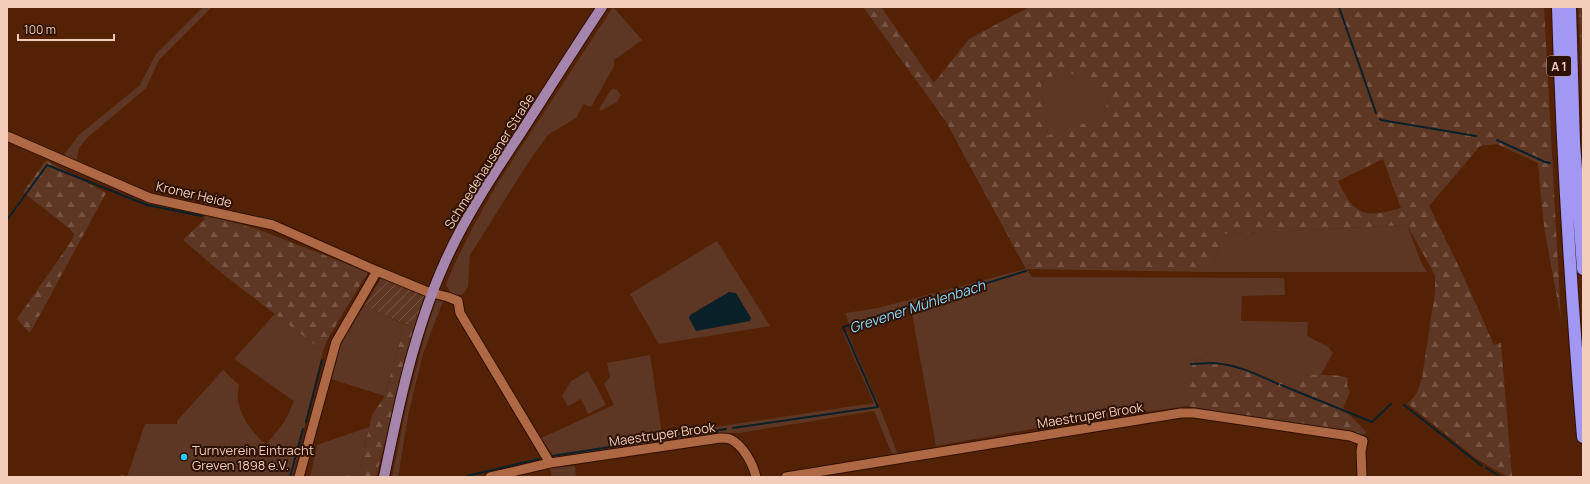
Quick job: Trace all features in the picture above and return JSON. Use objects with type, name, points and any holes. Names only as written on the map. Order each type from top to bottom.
[{"type":"highway","name":"A 1","points":[[1558,7],[1561,124],[1568,142],[1583,269]]},
{"type":"highway","name":"A 1","points":[[1570,7],[1574,124],[1568,142],[1570,272],[1583,437]]},
{"type":"main road","name":"Schmedehausener Straße","points":[[384,477],[408,365],[432,293],[455,241],[485,189],[602,7]]},
{"type":"street","name":"Kroner Heide","points":[[7,136],[150,198],[272,225],[377,271],[432,293]]},
{"type":"street","points":[[299,477],[336,342],[377,271]]},
{"type":"street","points":[[432,293],[458,301],[460,313],[550,463]]},
{"type":"street","name":"Maestruper Brook","points":[[786,477],[1181,413],[1194,413],[1356,438],[1363,441],[1361,451],[1362,477]]},
{"type":"street","name":"Maestruper Brook","points":[[490,477],[550,463],[720,438],[730,439],[738,444],[751,463],[756,477]]},
{"type":"green space","points":[[203,7],[212,7],[159,60],[146,88],[87,138],[79,148],[76,162],[63,156],[79,135],[140,85],[156,54]]},
{"type":"green space","points":[[613,7],[642,40],[614,60],[614,66],[591,107],[584,104],[576,118],[549,134],[531,158],[470,255],[468,287],[463,294],[457,295],[450,292],[446,285],[453,267],[497,184]]},
{"type":"green space","points":[[863,7],[881,7],[934,83],[969,39],[1029,7],[1544,7],[1561,320],[1544,226],[1538,163],[1497,144],[1480,146],[1429,206],[1461,271],[1494,345],[1501,343],[1512,477],[1508,477],[1477,459],[1408,404],[1417,393],[1422,378],[1435,292],[1435,275],[1407,225],[1223,234],[1210,272],[1026,269],[945,120]],"holes":[[[1063,69],[1110,94],[1103,117],[1048,135],[1041,84]],[[1383,159],[1401,208],[1378,213],[1362,211],[1349,201],[1338,181]]]},
{"type":"green space","points":[[1579,7],[1583,7],[1583,141]]},
{"type":"green space","points":[[1063,69],[1110,93],[1103,117],[1048,135],[1041,84]]},
{"type":"green space","points":[[613,89],[617,90],[621,95],[617,102],[601,111],[599,109],[610,91]]},
{"type":"green space","points":[[46,160],[106,193],[30,333],[17,319],[72,240],[74,234],[70,229],[23,192]]},
{"type":"green space","points":[[205,215],[257,229],[368,272],[327,340],[323,351],[224,275],[183,240],[204,220]]},
{"type":"green space","points":[[1407,225],[1421,262],[1427,272],[1210,272],[1223,234]]},
{"type":"green space","points":[[717,241],[770,326],[659,344],[630,294]]},
{"type":"green space","points":[[1026,269],[1032,277],[1284,278],[1285,295],[1242,296],[1241,321],[1308,322],[1307,336],[1328,347],[1333,353],[1320,376],[1303,374],[1295,388],[1249,370],[1194,358],[1187,406],[1060,424],[936,446],[911,308],[849,326],[846,313],[878,308]]},
{"type":"green space","points":[[383,278],[425,294],[414,328],[364,306]]},
{"type":"green space","points":[[436,300],[443,301],[423,354],[409,411],[398,477],[392,477],[408,399]]},
{"type":"green space","points":[[364,306],[404,324],[385,396],[328,378],[339,347]]},
{"type":"green space","points":[[275,314],[323,351],[292,477],[127,477],[145,424],[177,424],[177,421],[223,370],[239,385],[238,402],[240,410],[248,425],[266,445],[285,421],[294,401],[234,359]]},
{"type":"green space","points":[[404,324],[414,328],[376,477],[342,477],[359,472],[372,415],[385,396]]},
{"type":"green space","points":[[847,332],[878,403],[898,455],[893,456],[874,411],[739,433],[726,433],[555,458],[541,438],[614,405],[604,384],[610,377],[607,363],[650,355],[662,435],[874,403],[843,333]]},
{"type":"green space","points":[[1193,358],[1249,370],[1295,388],[1303,374],[1348,378],[1347,385],[1350,392],[1343,408],[1367,433],[1358,436],[1187,406]]},
{"type":"green space","points":[[588,371],[606,405],[588,414],[581,399],[568,406],[562,396],[571,381]]},
{"type":"green space","points":[[369,427],[359,472],[342,477],[310,477],[317,445]]},
{"type":"green space","points":[[575,466],[576,477],[552,477],[550,468]]},
{"type":"green space","points":[[121,474],[127,477],[120,477]]},
{"type":"water","points":[[729,292],[736,293],[751,318],[750,321],[696,331],[689,318],[690,315]]},
{"type":"waterway","points":[[1339,7],[1376,113]]},
{"type":"waterway","points":[[1380,119],[1476,136]]},
{"type":"waterway","points":[[1497,140],[1550,163]]},
{"type":"waterway","points":[[7,220],[47,165],[147,205],[202,216]]},
{"type":"waterway","name":"Grevener Mühlenbach","points":[[733,428],[878,407],[843,327],[1026,271]]},
{"type":"waterway","points":[[306,422],[322,360]]},
{"type":"waterway","points":[[1191,364],[1213,363],[1230,365],[1247,370],[1278,384]]},
{"type":"waterway","points":[[1281,385],[1372,422],[1391,404]]},
{"type":"waterway","points":[[1404,405],[1482,466]]},
{"type":"waterway","points":[[290,477],[303,429]]},
{"type":"waterway","name":"Grevener Mühlenbach","points":[[552,456],[726,429]]},
{"type":"waterway","name":"Grevener Mühlenbach","points":[[467,476],[539,459]]},
{"type":"waterway","points":[[1486,468],[1501,477]]},
{"type":"place","name":"Turnverein Eintracht Greven 1898 e.V.","points":[[184,457]]}]
